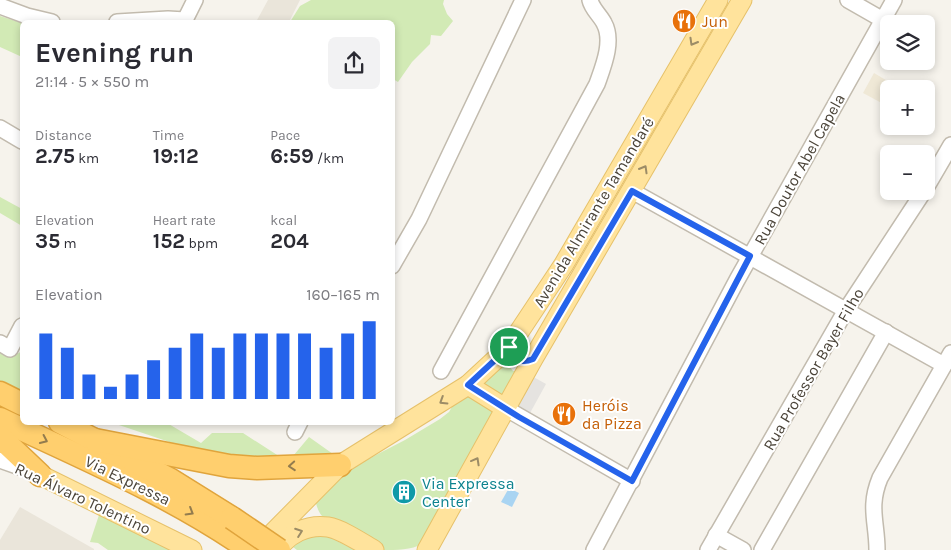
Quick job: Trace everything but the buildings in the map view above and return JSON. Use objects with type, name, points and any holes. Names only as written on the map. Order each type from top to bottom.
[{"type":"highway","points":[[0,393],[20,403]]},
{"type":"highway","name":"Via Expressa","points":[[0,419],[278,550]]},
{"type":"highway","name":"Via Expressa","points":[[66,425],[194,493],[230,526],[250,550]]},
{"type":"highway","points":[[0,437],[40,474]]},
{"type":"highway","points":[[95,440],[230,466],[257,468],[340,465]]},
{"type":"main road","name":"Avenida Almirante Tamandaré","points":[[256,550],[340,465],[468,385],[509,347],[564,264],[718,0]]},
{"type":"main road","name":"Avenida Almirante Tamandaré","points":[[427,550],[533,359],[742,0]]},
{"type":"main road","points":[[509,347],[511,355],[517,361],[526,362],[533,359]]},
{"type":"main road","points":[[468,385],[505,408]]},
{"type":"main road","name":"Rua Álvaro Tolentino","points":[[40,474],[192,550]]},
{"type":"main road","points":[[310,494],[311,504],[321,521],[374,550]]},
{"type":"main road","points":[[278,550],[284,540],[295,532],[329,527]]},
{"type":"street","points":[[185,20],[195,0]]},
{"type":"street","points":[[395,261],[424,210],[523,0]]},
{"type":"street","points":[[441,371],[597,84],[604,62],[608,34],[606,27],[590,0]]},
{"type":"street","points":[[848,0],[880,18]]},
{"type":"street","name":"Rua Doutor Abel Capela","points":[[886,15],[894,0]]},
{"type":"street","points":[[0,6],[46,20]]},
{"type":"street","points":[[142,20],[168,18],[179,20]]},
{"type":"street","name":"Rua Doutor Abel Capela","points":[[594,550],[750,256],[880,25]]},
{"type":"street","points":[[0,128],[20,140]]},
{"type":"street","points":[[935,173],[951,145]]},
{"type":"street","points":[[632,191],[886,332],[948,359],[875,490],[873,503],[877,550]]},
{"type":"street","name":"Rua Professor Bayer Filho","points":[[708,550],[846,310],[918,200]]},
{"type":"street","points":[[5,346],[20,328]]},
{"type":"street","points":[[762,550],[886,332]]},
{"type":"street","points":[[505,408],[632,481]]},
{"type":"street","name":"Rua Álvaro Tolentino","points":[[0,460],[40,474]]},
{"type":"street","points":[[716,535],[743,550]]},
{"type":"shaded area","points":[[268,0],[300,0],[290,20],[257,20]]},
{"type":"shaded area","points":[[874,73],[886,80],[880,80],[880,102],[863,93]]},
{"type":"shaded area","points":[[530,375],[546,384],[530,413],[514,404]]},
{"type":"shaded area","points":[[20,507],[94,550],[0,550],[0,540]]},
{"type":"green space","points":[[311,0],[444,0],[443,4],[447,14],[453,21],[441,36],[431,35],[430,44],[412,62],[398,82],[395,80],[395,20],[291,20],[300,6]]},
{"type":"green space","points":[[0,16],[20,22],[20,56],[0,47]]},
{"type":"green space","points":[[0,197],[20,208],[20,225],[0,213]]},
{"type":"green space","points":[[20,352],[20,395],[0,384],[0,353],[10,358]]},
{"type":"green space","points":[[505,361],[513,371],[520,371],[506,398],[478,383]]},
{"type":"green space","points":[[465,393],[496,410],[421,544],[409,549],[384,550],[322,516],[317,508],[315,498],[343,472],[405,440],[440,419],[449,412],[456,400]]},
{"type":"green space","points":[[119,425],[170,425],[201,443],[212,433],[243,433],[288,462],[309,437],[333,454],[288,464],[217,458]]},
{"type":"green space","points":[[100,512],[179,550],[108,550],[98,543],[90,542]]},
{"type":"green space","points":[[324,533],[356,550],[297,550],[289,544],[295,537]]},
{"type":"water","points":[[509,488],[519,493],[512,507],[501,502]]},
{"type":"place","name":"Jun","points":[[684,21]]},
{"type":"place","name":"Heróis da Pizza","points":[[564,414]]},
{"type":"place","name":"Via Expressa Center","points":[[404,492]]},
{"type":"route","points":[[632,191],[750,256],[632,481],[519,417],[468,385],[509,347],[511,355],[517,361],[526,362],[533,359],[632,191]]}]
